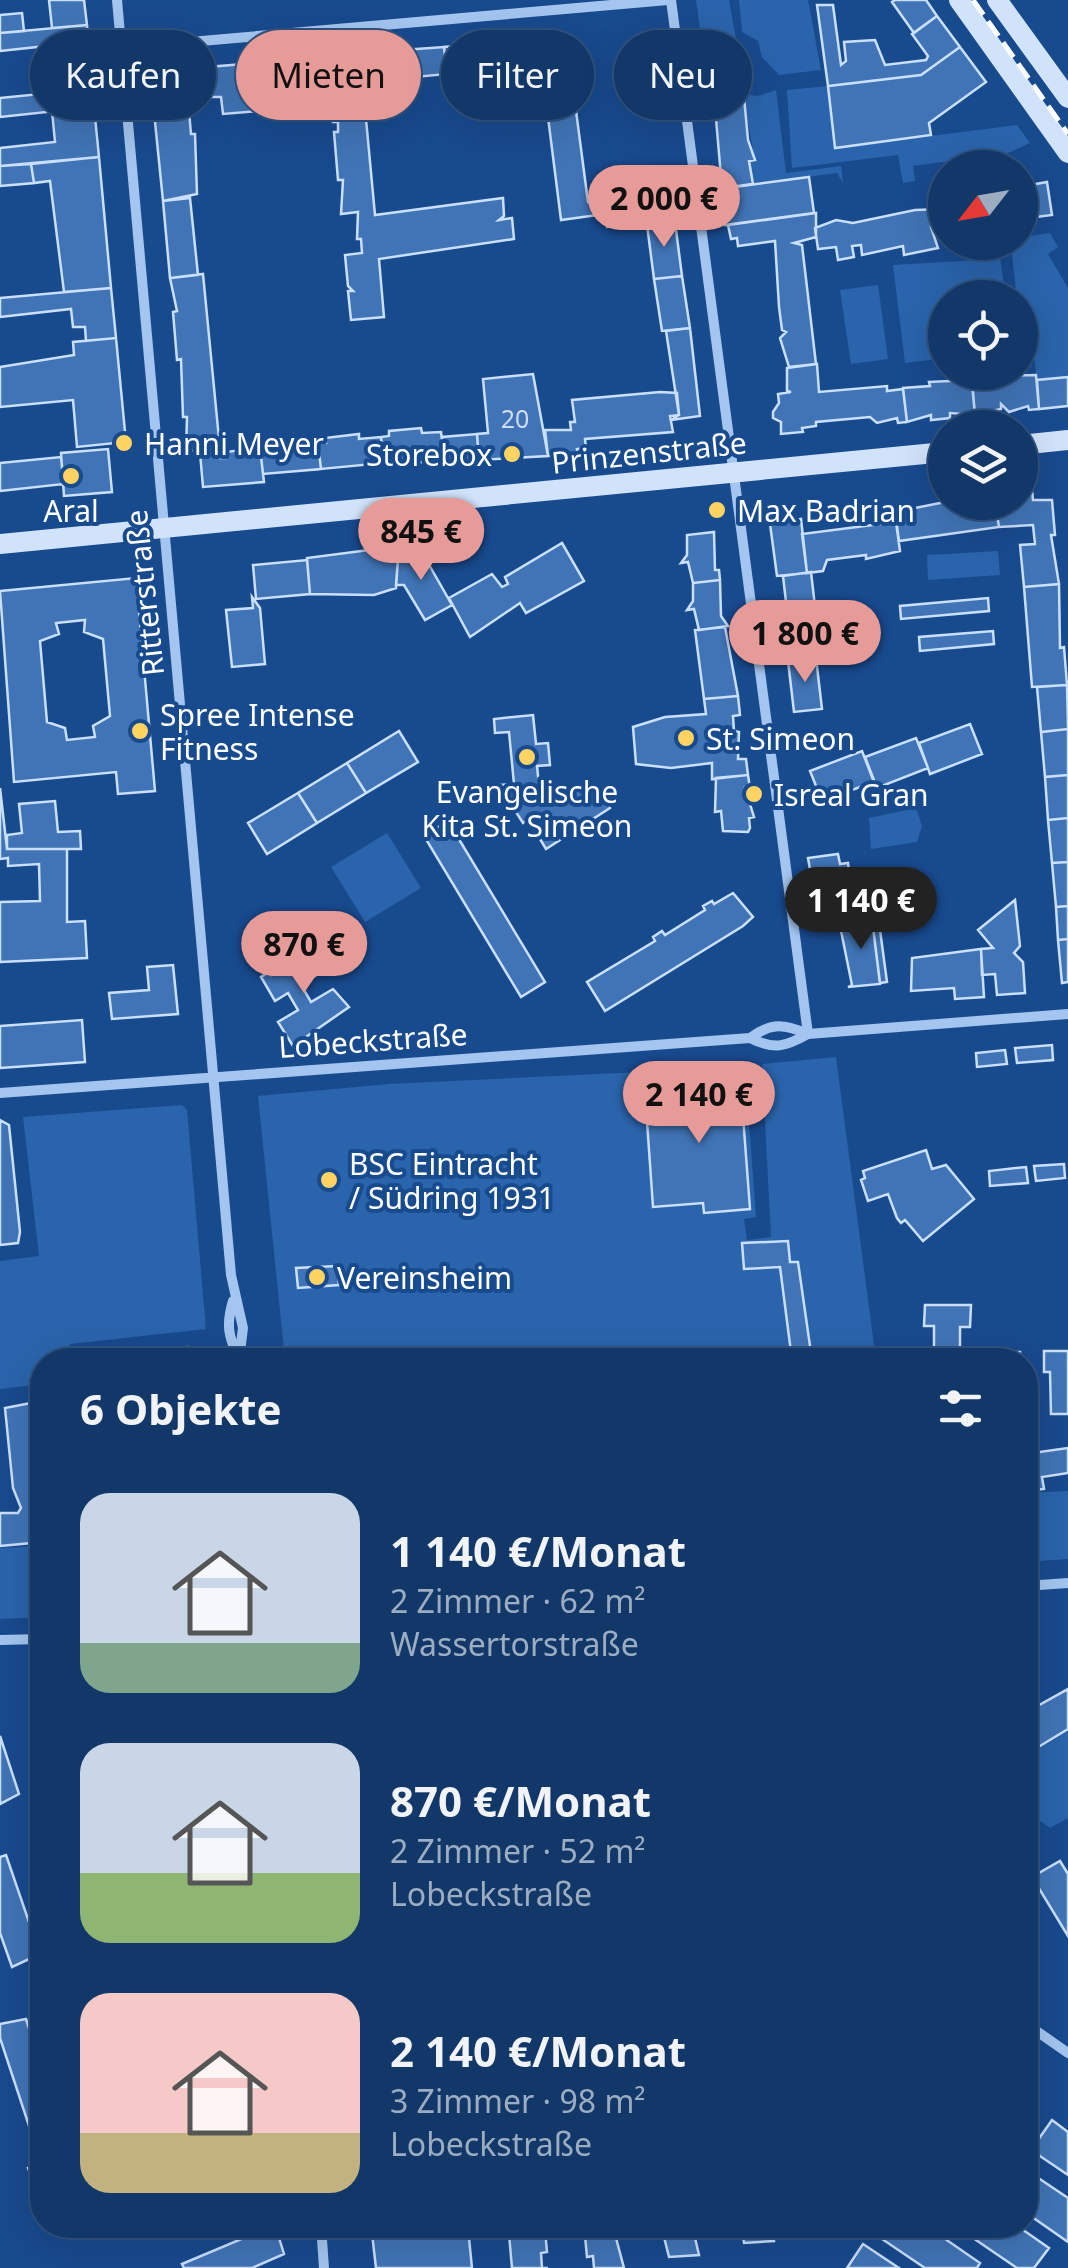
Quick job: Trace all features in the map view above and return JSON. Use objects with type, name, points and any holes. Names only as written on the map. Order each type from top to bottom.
[{"type":"main road","points":[[959,0],[1068,153]]},
{"type":"main road","points":[[997,0],[1068,98]]},
{"type":"main road","points":[[1038,443],[1068,440]]},
{"type":"main road","name":"Prinzenstraße","points":[[0,544],[928,454]]},
{"type":"street","name":"Ritterstraße","points":[[116,0],[119,30]]},
{"type":"street","points":[[216,40],[669,0],[808,1034]]},
{"type":"street","name":"Ritterstraße","points":[[127,120],[234,1300],[227,1321],[234,1348]]},
{"type":"street","name":"Lobeckstraße","points":[[0,1093],[750,1038],[777,1047],[808,1034],[1068,1014]]},
{"type":"street","name":"Lobeckstraße","points":[[750,1038],[766,1026],[781,1025],[808,1034]]},
{"type":"street","points":[[1038,1585],[1068,1583]]},
{"type":"street","points":[[0,1640],[30,1639]]},
{"type":"street","points":[[1038,2032],[1068,2053]]},
{"type":"street","points":[[321,2238],[324,2268]]},
{"type":"shaded area","points":[[696,0],[729,0],[734,30],[700,30]]},
{"type":"shaded area","points":[[739,0],[808,0],[821,70],[779,75],[762,57],[752,30],[742,30]]},
{"type":"shaded area","points":[[828,86],[836,148],[1017,125],[1030,143],[1015,150],[928,150],[928,164],[913,166],[915,181],[903,183],[898,155],[792,168],[787,90]]},
{"type":"shaded area","points":[[776,90],[786,173],[841,166],[843,183],[837,173],[753,184],[749,161],[755,160],[747,120],[752,120],[752,95]]},
{"type":"shaded area","points":[[1050,233],[1058,247],[1048,254],[1068,288],[1068,377],[1038,380],[1038,280],[1015,280],[1013,260],[1038,260],[1038,235]]},
{"type":"shaded area","points":[[1000,260],[1003,280],[928,280],[928,360],[905,363],[893,265]]},
{"type":"shaded area","points":[[878,285],[888,359],[851,364],[840,290]]},
{"type":"shaded area","points":[[998,551],[1000,575],[928,580],[927,555]]},
{"type":"shaded area","points":[[916,808],[922,826],[917,842],[871,849],[869,818]]},
{"type":"shaded area","points":[[387,833],[421,888],[365,922],[331,867]]},
{"type":"shaded area","points":[[836,1057],[874,1348],[284,1348],[258,1096],[389,1084],[745,1067],[756,1217],[744,1219],[747,1240],[771,1237],[762,1064]]},
{"type":"shaded area","points":[[182,1105],[187,1110],[206,1329],[70,1344],[70,1348],[30,1348],[30,1385],[0,1389],[0,1261],[39,1256],[23,1117]]},
{"type":"shaded area","points":[[1068,1491],[1068,1559],[1038,1561],[1038,1492]]},
{"type":"shaded area","points":[[30,1547],[30,1618],[0,1619],[0,1548]]},
{"type":"shaded area","points":[[1068,1731],[1068,1818],[1050,1828],[1038,1819],[1038,1749]]},
{"type":"building","points":[[49,0],[84,0],[87,25],[52,28]]},
{"type":"building","points":[[926,0],[937,16],[914,33],[892,2]]},
{"type":"building","points":[[817,5],[833,5],[841,65],[846,61],[844,42],[875,40],[885,65],[926,60],[928,56],[912,34],[937,16],[960,47],[921,75],[828,86]]},
{"type":"building","points":[[22,13],[24,31],[0,33],[0,15]]},
{"type":"building","points":[[87,25],[87,30],[33,30]]},
{"type":"building","points":[[30,30],[30,48],[0,51],[0,33]]},
{"type":"building","points":[[441,47],[441,75],[421,76],[421,49]]},
{"type":"building","points":[[960,47],[986,82],[929,123],[931,135],[835,148],[828,86],[921,75]]},
{"type":"building","points":[[236,65],[236,113],[223,114],[221,97],[216,97],[216,66]]},
{"type":"building","points":[[30,95],[30,114],[0,117],[0,98]]},
{"type":"building","points":[[53,120],[95,120],[99,157],[0,166],[0,148],[55,142]]},
{"type":"building","points":[[155,120],[190,120],[191,134],[195,134],[197,194],[163,201]]},
{"type":"building","points":[[366,120],[375,215],[503,198],[504,216],[499,220],[512,218],[514,239],[379,259],[384,317],[351,320],[348,291],[353,291],[348,286],[345,255],[362,253],[361,239],[357,239],[358,212],[341,214],[343,180],[338,180],[334,132],[338,132],[338,122],[333,122]]},
{"type":"building","points":[[548,120],[577,120],[588,202],[603,200],[605,214],[561,220]]},
{"type":"building","points":[[716,120],[746,120],[755,160],[749,161],[753,184],[722,188]]},
{"type":"building","points":[[99,157],[111,288],[64,292],[50,181],[34,183],[31,164]]},
{"type":"building","points":[[31,164],[34,183],[0,186],[0,166]]},
{"type":"building","points":[[809,177],[814,213],[725,225],[720,189]]},
{"type":"building","points":[[1047,182],[1052,215],[1038,217],[1038,184]]},
{"type":"building","points":[[671,192],[675,222],[607,227],[603,200]]},
{"type":"building","points":[[190,198],[198,275],[170,278],[163,201]]},
{"type":"building","points":[[928,210],[928,250],[904,255],[903,246],[862,255],[861,245],[852,246],[854,257],[838,260],[836,247],[818,249],[815,228],[836,220],[853,223]]},
{"type":"building","points":[[816,213],[816,237],[794,243],[802,245],[816,364],[789,367],[780,338],[786,332],[782,330],[779,307],[775,241],[738,246],[737,238],[731,239],[728,225]]},
{"type":"building","points":[[675,222],[682,276],[654,279],[647,225]]},
{"type":"building","points":[[203,274],[219,439],[199,441],[200,450],[186,451],[187,417],[183,417],[181,359],[177,360],[173,312],[177,311],[170,278]]},
{"type":"building","points":[[682,276],[690,328],[662,331],[654,279]]},
{"type":"building","points":[[111,288],[116,338],[86,341],[85,327],[73,327],[71,309],[0,317],[0,298]]},
{"type":"building","points":[[690,328],[700,416],[671,420],[679,415],[666,331]]},
{"type":"building","points":[[116,338],[126,442],[77,447],[73,400],[0,407],[0,367],[74,355],[73,342]]},
{"type":"building","points":[[817,364],[819,392],[887,386],[887,391],[903,389],[907,422],[898,423],[897,418],[877,423],[870,417],[816,422],[816,426],[802,428],[803,432],[781,434],[781,422],[773,418],[773,412],[779,403],[778,394],[791,392],[787,391],[787,368]]},
{"type":"building","points":[[533,374],[548,456],[479,460],[477,434],[488,433],[483,379]]},
{"type":"building","points":[[1068,377],[1068,406],[1039,409],[1038,380]]},
{"type":"building","points":[[903,388],[973,390],[975,410],[928,410],[928,416],[907,422]]},
{"type":"building","points":[[973,390],[1037,390],[1039,409],[1029,410],[1028,406],[1007,410],[1001,404],[997,410],[975,410]]},
{"type":"building","points":[[677,393],[679,415],[670,416],[673,432],[585,439],[586,448],[577,449],[578,453],[548,456],[545,430],[571,430],[570,422],[575,422],[572,400]]},
{"type":"building","points":[[421,428],[422,433],[441,432],[444,457],[431,458],[431,462],[384,463],[381,437],[389,436],[389,431]]},
{"type":"building","points":[[359,434],[359,439],[381,437],[384,463],[321,469],[318,444],[326,443],[325,438]]},
{"type":"building","points":[[477,434],[479,462],[445,466],[442,437]]},
{"type":"building","points":[[219,439],[220,458],[225,458],[225,452],[260,448],[264,482],[203,487],[199,441]]},
{"type":"building","points":[[318,444],[321,469],[263,474],[260,448]]},
{"type":"building","points":[[108,449],[112,492],[64,496],[61,453]]},
{"type":"building","points":[[61,457],[64,484],[0,491],[0,463]]},
{"type":"building","points":[[1038,500],[1052,500],[1055,535],[1051,535],[1059,584],[1024,587],[1020,545],[1035,544],[1033,525],[999,527],[998,520],[1038,520]]},
{"type":"building","points":[[928,505],[928,520],[998,520],[999,527],[899,541],[895,512]]},
{"type":"building","points":[[801,519],[807,573],[777,576],[770,524]]},
{"type":"building","points":[[896,522],[900,551],[866,559],[866,555],[827,560],[823,571],[807,573],[802,534]]},
{"type":"building","points":[[714,532],[715,570],[719,570],[720,580],[693,583],[688,562],[681,563],[687,555],[687,535]]},
{"type":"building","points":[[562,543],[584,581],[526,613],[520,603],[470,637],[449,598],[492,574],[502,587],[508,584],[505,577]]},
{"type":"building","points":[[420,549],[452,605],[425,620],[404,585],[396,585],[398,559],[394,560],[393,551]]},
{"type":"building","points":[[393,551],[394,560],[398,559],[396,588],[374,595],[310,594],[307,558]]},
{"type":"building","points":[[307,560],[310,594],[256,599],[253,565]]},
{"type":"building","points":[[811,572],[817,624],[789,628],[783,576]]},
{"type":"building","points":[[136,578],[155,791],[118,794],[116,772],[14,782],[0,591]],"holes":[[[85,620],[84,632],[103,639],[110,716],[93,726],[95,737],[67,740],[65,728],[47,722],[40,641],[59,634],[56,623]]]},
{"type":"building","points":[[720,580],[721,616],[728,626],[699,630],[694,609],[687,610],[693,601],[693,583]]},
{"type":"building","points":[[1059,584],[1060,648],[1064,647],[1067,685],[1032,687],[1024,587]]},
{"type":"building","points":[[252,597],[260,608],[265,664],[232,667],[226,610],[253,608]]},
{"type":"building","points":[[988,598],[989,611],[901,619],[900,606]]},
{"type":"building","points":[[817,624],[822,657],[796,660],[791,627]]},
{"type":"building","points":[[725,627],[738,696],[704,699],[695,630]]},
{"type":"building","points":[[993,631],[994,644],[920,651],[919,637]]},
{"type":"building","points":[[816,658],[822,709],[794,712],[788,661]]},
{"type":"building","points":[[1067,685],[1068,729],[1041,732],[1037,687]]},
{"type":"building","name":"St. Simeon","points":[[738,696],[740,715],[733,716],[734,731],[739,732],[738,759],[746,759],[748,775],[712,779],[712,763],[671,768],[636,764],[633,727],[665,717],[706,714],[704,699]]},
{"type":"building","points":[[533,715],[536,744],[548,743],[550,765],[537,766],[540,795],[502,798],[501,785],[514,784],[509,732],[495,733],[494,719]]},
{"type":"building","points":[[970,724],[982,754],[930,774],[919,743]]},
{"type":"building","points":[[1068,729],[1068,775],[1045,777],[1041,732]]},
{"type":"building","points":[[399,731],[418,762],[366,793],[347,763]]},
{"type":"building","points":[[916,738],[928,768],[877,788],[865,757]]},
{"type":"building","points":[[862,751],[874,782],[822,801],[810,771]]},
{"type":"building","points":[[347,763],[366,793],[317,823],[298,793]]},
{"type":"building","points":[[748,775],[750,788],[745,788],[754,817],[749,818],[750,828],[748,832],[723,831],[721,811],[715,812],[716,778]]},
{"type":"building","points":[[1068,775],[1068,818],[1048,820],[1045,777]]},
{"type":"building","points":[[0,788],[7,849],[67,849],[67,922],[85,921],[87,958],[0,962],[0,902],[40,901],[39,864],[8,866],[8,858],[0,859]]},
{"type":"building","points":[[604,789],[610,808],[546,849],[528,819],[523,823],[514,809],[515,797]]},
{"type":"building","points":[[298,793],[317,823],[267,854],[248,823]]},
{"type":"building","points":[[55,801],[58,832],[80,831],[81,849],[7,849],[7,835],[22,833],[19,804]]},
{"type":"building","points":[[1068,818],[1068,862],[1052,863],[1048,820]]},
{"type":"building","points":[[448,821],[545,982],[521,997],[424,836]]},
{"type":"building","points":[[838,854],[840,864],[848,863],[855,919],[839,921],[838,913],[821,915],[816,875],[811,875],[808,858]]},
{"type":"building","points":[[1068,862],[1068,906],[1056,907],[1052,863]]},
{"type":"building","points":[[733,893],[753,917],[605,1011],[587,982],[655,941],[653,937],[662,931],[665,935],[705,910],[703,906]]},
{"type":"building","points":[[1015,900],[1020,946],[1014,953],[1023,962],[1025,993],[997,995],[995,974],[982,975],[981,949],[993,948],[978,930]]},
{"type":"building","points":[[1068,906],[1068,939],[1058,940],[1056,907]]},
{"type":"building","points":[[878,915],[887,982],[880,983],[872,919],[855,918]]},
{"type":"building","points":[[872,919],[880,984],[848,987],[852,985],[839,921]]},
{"type":"building","points":[[1068,939],[1068,982],[1062,983],[1058,940]]},
{"type":"building","points":[[320,946],[328,968],[301,985],[311,1002],[333,989],[349,1007],[293,1046],[278,1022],[298,1010],[288,993],[275,1001],[261,977],[269,972],[271,975],[297,954],[299,958]]},
{"type":"building","points":[[981,949],[984,997],[955,999],[954,988],[911,991],[912,958]]},
{"type":"building","points":[[173,965],[178,1014],[112,1019],[109,993],[149,990],[147,967]]},
{"type":"building","points":[[82,1020],[85,1062],[0,1068],[0,1026]]},
{"type":"building","points":[[1052,1045],[1053,1060],[1017,1063],[1015,1048]]},
{"type":"building","points":[[1005,1050],[1007,1064],[977,1067],[976,1053]]},
{"type":"building","points":[[740,1076],[750,1209],[704,1213],[703,1203],[653,1207],[645,1093],[696,1089],[695,1080]]},
{"type":"building","points":[[0,1120],[9,1125],[20,1232],[18,1243],[0,1245]]},
{"type":"building","points":[[926,1150],[932,1169],[946,1165],[974,1199],[923,1241],[905,1220],[901,1223],[897,1218],[888,1194],[868,1201],[861,1180],[865,1178],[863,1171]]},
{"type":"building","points":[[1064,1164],[1065,1178],[1036,1181],[1034,1166]]},
{"type":"building","points":[[1026,1167],[1028,1183],[990,1186],[989,1171]]},
{"type":"building","points":[[788,1241],[790,1262],[798,1262],[810,1348],[790,1348],[780,1267],[744,1269],[742,1243]]},
{"type":"building","name":"Vereinsheim","points":[[337,1266],[339,1285],[298,1288],[296,1268]]},
{"type":"building","points":[[925,1305],[971,1305],[970,1327],[960,1327],[960,1348],[934,1348],[934,1326],[924,1326]]},
{"type":"building","points":[[1044,1351],[1068,1351],[1068,1414],[1051,1414],[1050,1372],[1044,1372]]},
{"type":"building","points":[[30,1403],[30,1543],[0,1546],[0,1513],[18,1513],[21,1508],[13,1488],[5,1408]]},
{"type":"building","points":[[1068,1448],[1068,1473],[1042,1477],[1044,1489],[1038,1490],[1038,1452]]},
{"type":"building","points":[[1068,1689],[1068,1729],[1038,1747],[1038,1706]]},
{"type":"building","points":[[0,1736],[19,1794],[0,1804]]},
{"type":"building","points":[[6,1855],[30,1925],[30,1959],[12,1967],[0,1933],[0,1857]]},
{"type":"building","points":[[1060,1861],[1068,1874],[1068,1936],[1038,1887],[1038,1874]]},
{"type":"building","points":[[26,2019],[30,2032],[30,2129],[0,2038],[0,2024]]},
{"type":"building","points":[[1052,2120],[1068,2132],[1068,2175],[1038,2155],[1038,2140]]},
{"type":"building","points":[[1038,2178],[1068,2198],[1068,2242],[1038,2221]]},
{"type":"building","points":[[244,2238],[279,2238],[284,2254],[252,2268],[184,2268],[182,2264]]},
{"type":"building","points":[[373,2238],[469,2238],[472,2268],[376,2268]]},
{"type":"building","points":[[509,2238],[546,2238],[542,2268],[512,2268]]},
{"type":"building","points":[[585,2238],[616,2238],[624,2268],[594,2268],[593,2256],[587,2257]]},
{"type":"building","points":[[664,2238],[695,2238],[699,2255],[669,2257]]},
{"type":"building","points":[[743,2238],[774,2241],[744,2243]]},
{"type":"building","points":[[880,2238],[944,2238],[980,2263],[977,2268],[925,2268]]},
{"type":"building","points":[[973,2238],[1035,2238],[1049,2248],[1034,2268],[1017,2268]]},
{"type":"building","points":[[863,2244],[899,2268],[847,2268]]},
{"type":"railway","points":[[973,0],[1068,134]]},
{"type":"place","name":"Hanni Meyer","points":[[124,443]]},
{"type":"place","name":"Storebox","points":[[512,454]]},
{"type":"place","name":"Aral","points":[[71,476]]},
{"type":"place","name":"Max Badrian","points":[[717,510]]},
{"type":"place","name":"Spree Intense Fitness","points":[[140,731]]},
{"type":"place","name":"St. Simeon","points":[[686,738]]},
{"type":"place","name":"Evangelische Kita St. Simeon","points":[[527,757]]},
{"type":"place","name":"Isreal Gran","points":[[754,794]]},
{"type":"place","name":"BSC Eintracht / Südring 1931","points":[[329,1180]]},
{"type":"place","name":"Vereinsheim","points":[[317,1277]]}]
